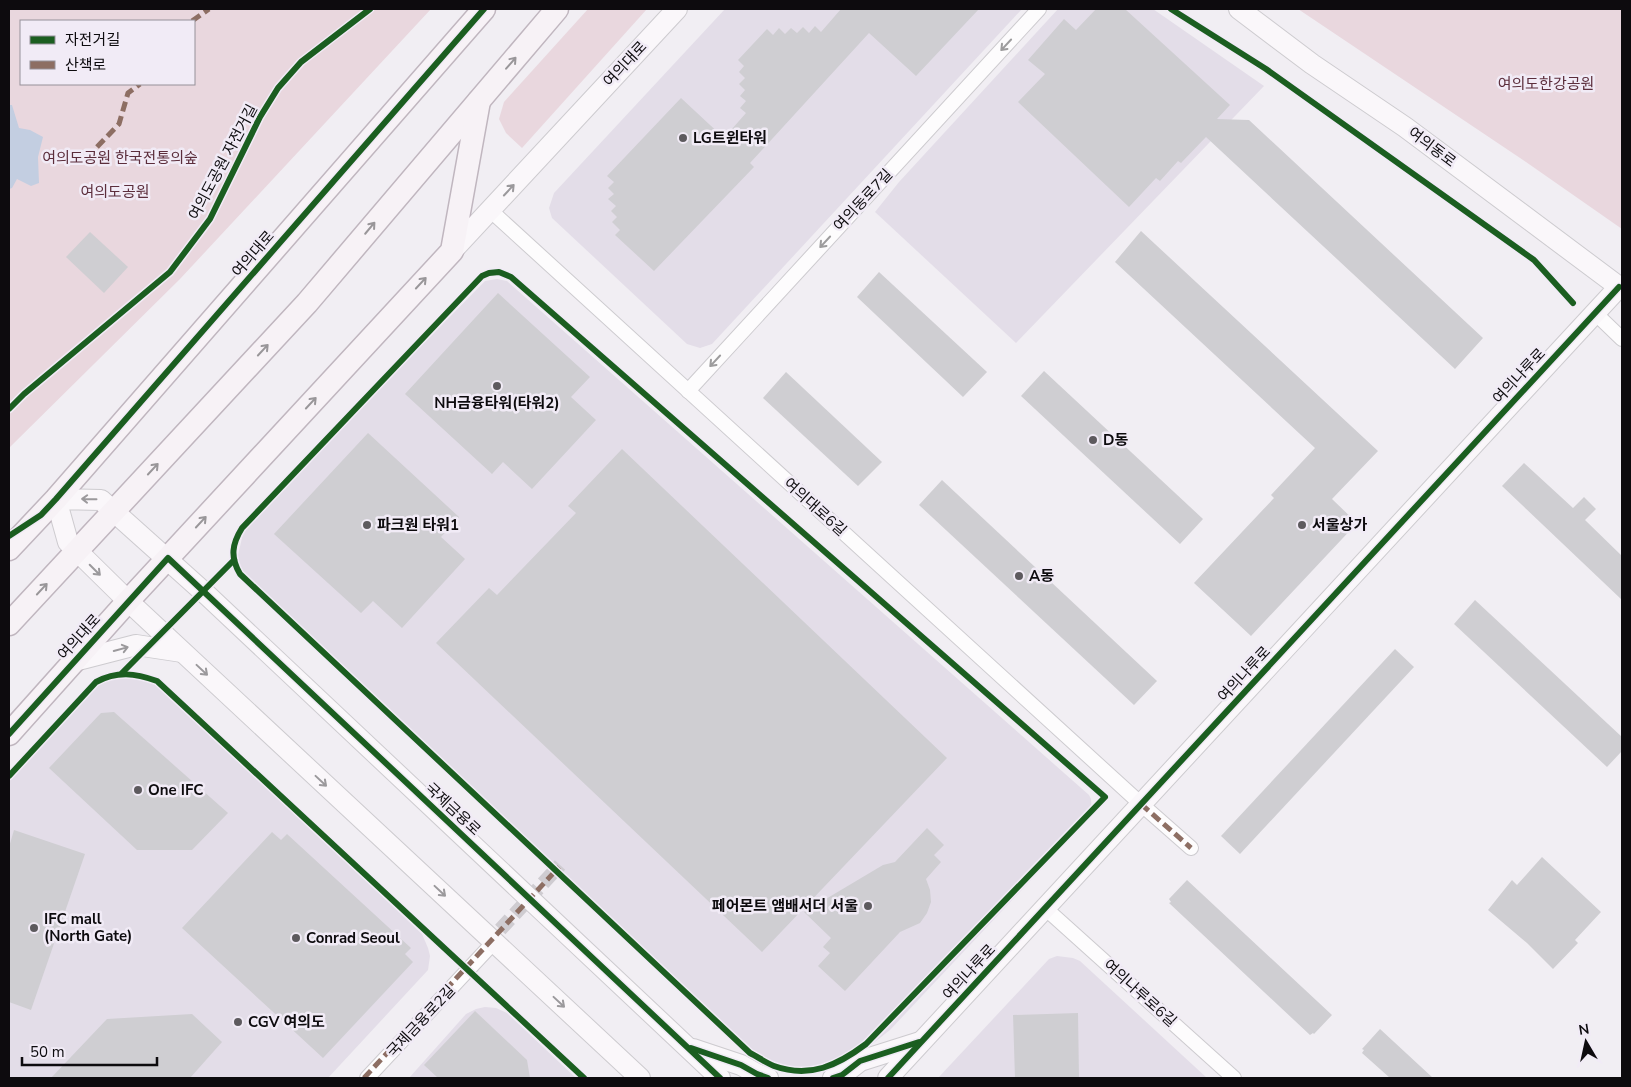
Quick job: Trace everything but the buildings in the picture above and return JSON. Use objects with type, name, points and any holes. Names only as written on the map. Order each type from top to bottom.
[{"type":"main road","name":"여의대로","points":[[9,549],[56,499],[484,9]]},
{"type":"main road","points":[[9,624],[307,303],[558,9]]},
{"type":"main road","points":[[452,251],[479,100]]},
{"type":"main road","name":"여의대로","points":[[9,734],[128,601],[452,251]]},
{"type":"street","name":"여의대로","points":[[452,251],[676,9]]},
{"type":"street","name":"여의동로7길","points":[[688,391],[1039,9]]},
{"type":"street","name":"여의동로","points":[[1239,9],[1312,64],[1405,127],[1621,288]]},
{"type":"street","name":"여의대로6길","points":[[490,210],[1191,848]]},
{"type":"street","name":"여의나루로","points":[[888,1078],[1595,313],[1621,288]]},
{"type":"street","points":[[1595,313],[1622,339]]},
{"type":"street","name":"국제금융로","points":[[56,499],[101,500],[168,558],[720,1078]]},
{"type":"street","points":[[56,499],[68,542],[77,551],[182,652],[640,1078]]},
{"type":"street","points":[[74,661],[136,645],[182,652]]},
{"type":"street","name":"여의나루로6길","points":[[1045,908],[1234,1078]]},
{"type":"street","name":"국제금융로2길","points":[[367,1078],[494,942]]},
{"type":"street","points":[[833,1078],[842,1075],[860,1061],[922,1041]]},
{"type":"street","points":[[687,1046],[741,1065],[768,1078]]},
{"type":"shaded area","points":[[725,9],[1022,9],[712,344],[700,348],[687,344],[552,218],[549,208],[554,193]]},
{"type":"shaded area","points":[[1058,9],[1153,9],[1264,86],[1016,343],[875,212],[899,182]]},
{"type":"shaded area","points":[[497,279],[507,281],[1089,795],[1091,799],[1092,815],[890,1030],[848,1063],[820,1071],[794,1074],[758,1063],[248,587],[240,569],[238,555],[245,525],[485,281]]},
{"type":"shaded area","points":[[120,677],[142,678],[155,684],[168,694],[422,934],[430,956],[428,970],[328,1078],[9,1078],[9,780],[93,688],[108,679]]},
{"type":"shaded area","points":[[1057,956],[1080,961],[1207,1078],[938,1078],[1049,959]]},
{"type":"shaded area","points":[[485,1007],[496,1008],[507,1013],[576,1078],[409,1078],[466,1014]]},
{"type":"green space","name":"여의도공원","points":[[9,9],[431,9],[180,279],[9,448]]},
{"type":"green space","points":[[588,9],[647,9],[522,148],[506,133],[499,119],[504,102]]},
{"type":"green space","name":"여의도한강공원","points":[[1298,9],[1622,9],[1622,229],[1526,162]]},
{"type":"water","points":[[9,105],[12,105],[19,128],[30,130],[43,137],[38,157],[39,183],[31,186],[17,179],[12,188],[9,189]]},
{"type":"tunnel","points":[[486,945],[560,865]]},
{"type":"marked path","points":[[193,20],[209,9]]},
{"type":"marked path","points":[[97,147],[119,124],[128,93],[139,85]]},
{"type":"marked path","points":[[1141,804],[1191,848]]},
{"type":"marked path","points":[[364,1078],[559,867]]},
{"type":"cycle path","name":"여의도공원 자전거길","points":[[9,409],[24,394],[170,272],[210,219],[260,117],[278,88],[301,62],[370,9]]},
{"type":"cycle path","points":[[9,536],[41,515],[56,499],[484,9]]},
{"type":"cycle path","points":[[1171,9],[1266,69],[1534,260],[1573,303]]},
{"type":"cycle path","points":[[499,272],[511,277],[1105,797],[866,1044],[834,1064],[812,1070],[787,1070],[771,1065],[750,1053],[240,574],[237,568],[233,551],[242,528],[482,276],[499,272]]},
{"type":"cycle path","points":[[888,1078],[1619,287]]},
{"type":"cycle path","points":[[9,734],[168,558],[720,1078]]},
{"type":"cycle path","points":[[122,673],[234,560]]},
{"type":"cycle path","points":[[9,776],[96,682],[111,676],[126,674],[157,681],[584,1078]]},
{"type":"cycle path","points":[[833,1078],[842,1075],[860,1061],[919,1042]]},
{"type":"cycle path","points":[[691,1048],[741,1065],[768,1078]]},
{"type":"place","name":"LG트윈타워","points":[[683,138]]},
{"type":"place","name":"NH금융타워(타워2)","points":[[497,386]]},
{"type":"place","name":"D동","points":[[1093,440]]},
{"type":"place","name":"파크원 타워1","points":[[367,525]]},
{"type":"place","name":"서울상가","points":[[1302,525]]},
{"type":"place","name":"A동","points":[[1019,576]]},
{"type":"place","name":"One IFC","points":[[138,790]]},
{"type":"place","name":"페어몬트 앰배서더 서울","points":[[868,906]]},
{"type":"place","name":"IFC mall (North Gate)","points":[[34,928]]},
{"type":"place","name":"Conrad Seoul","points":[[296,938]]},
{"type":"place","name":"CGV 여의도","points":[[238,1022]]},
{"type":"park label","name":"여의도공원 한국전통의숲","points":[[120,158]]}]
